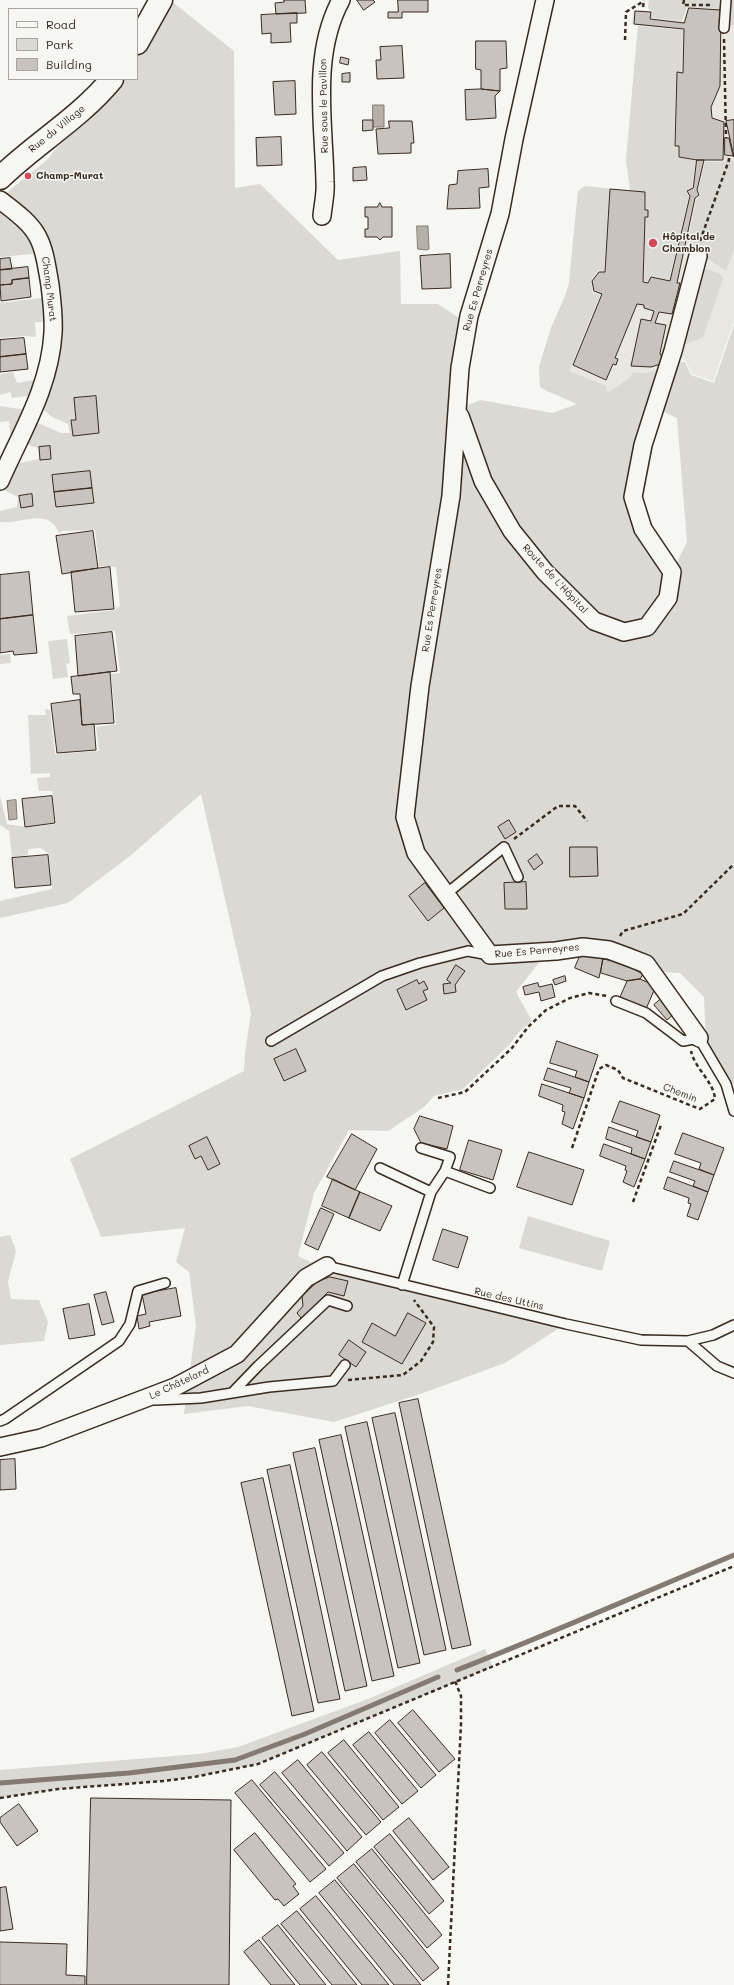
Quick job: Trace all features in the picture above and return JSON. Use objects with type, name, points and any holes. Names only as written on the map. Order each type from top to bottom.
[{"type":"street","points":[[138,40],[161,0]]},
{"type":"street","name":"Rue sous le Pavillon","points":[[322,216],[325,184],[322,58],[327,31],[341,0]]},
{"type":"street","name":"Rue Es Perreyres","points":[[545,0],[514,139],[500,214],[469,316],[460,368],[451,496],[420,686],[405,817],[416,853],[490,955],[556,952],[583,947],[609,950],[646,964],[698,1038]]},
{"type":"street","name":"Rue du Village","points":[[0,178],[18,161],[77,115],[111,80]]},
{"type":"street","name":"Champ Murat","points":[[0,200],[27,220],[40,238],[46,260],[53,308],[54,333],[48,367],[40,394],[0,481]]},
{"type":"street","name":"Route de L'Hôpital","points":[[458,410],[483,482],[512,531],[545,572],[594,621],[624,632],[647,627],[668,598],[672,572],[643,529],[633,497],[643,445],[673,351],[698,256]]},
{"type":"street","name":"Le Châtelard","points":[[0,1447],[41,1438],[140,1401],[175,1387],[237,1354],[306,1278],[327,1266]]},
{"type":"lane","points":[[724,28],[726,3]]},
{"type":"lane","points":[[446,894],[504,847],[518,877]]},
{"type":"lane","points":[[271,1040],[382,976],[420,963],[468,951],[490,955]]},
{"type":"lane","points":[[616,1001],[646,1013],[683,1041],[698,1038],[726,1084],[734,1111]]},
{"type":"lane","points":[[402,1285],[431,1192],[445,1171],[450,1157],[421,1148]]},
{"type":"lane","points":[[380,1168],[431,1192]]},
{"type":"lane","points":[[445,1171],[490,1188]]},
{"type":"lane","name":"Rue des Uttins","points":[[327,1266],[559,1323],[641,1340],[688,1341],[713,1335],[734,1325]]},
{"type":"lane","points":[[0,1421],[43,1394],[119,1341],[130,1324],[138,1291],[165,1282]]},
{"type":"lane","points":[[233,1392],[258,1366],[328,1300],[347,1306]]},
{"type":"lane","points":[[688,1341],[717,1366],[734,1373]]},
{"type":"lane","points":[[140,1401],[200,1398],[269,1387],[334,1381],[345,1365]]},
{"type":"path","points":[[643,7],[644,0]]},
{"type":"path","points":[[625,40],[626,12],[644,0]]},
{"type":"path","points":[[684,0],[683,5],[726,3]]},
{"type":"path","points":[[724,28],[726,138]]},
{"type":"path","points":[[698,256],[699,245],[729,160],[729,155]]},
{"type":"path","points":[[504,847],[558,806],[575,806],[587,820]]},
{"type":"path","points":[[609,950],[623,931],[683,914],[734,864]]},
{"type":"path","points":[[438,1098],[465,1092],[512,1048],[528,1027],[546,1010],[570,998],[589,993],[607,996],[616,1001]]},
{"type":"path","name":"Chemin","points":[[572,1148],[599,1069],[606,1065],[618,1070],[623,1078],[700,1109],[715,1100],[714,1092],[691,1053],[690,1046],[698,1038]]},
{"type":"path","points":[[633,1202],[661,1125]]},
{"type":"path","points":[[334,1381],[403,1376],[421,1361],[433,1342],[434,1327],[402,1285]]},
{"type":"path","points":[[0,1798],[58,1789],[179,1779],[258,1764],[734,1566]]},
{"type":"path","points":[[448,1985],[462,1724],[462,1696],[455,1681]]},
{"type":"shaded area","name":"Hôpital de Chamblon","points":[[687,7],[721,9],[734,21],[734,321],[713,381],[692,374],[686,361],[674,355],[668,364],[654,372],[633,372],[629,378],[608,394],[547,391],[540,387],[539,367],[551,328],[569,283],[578,191],[585,186],[630,190],[626,160],[638,26],[632,25],[633,10],[651,11],[651,18],[683,21]]},
{"type":"shaded area","points":[[373,105],[384,105],[384,127],[373,127]]},
{"type":"shaded area","points":[[417,226],[428,226],[429,249],[418,249]]},
{"type":"shaded area","points":[[16,800],[17,819],[9,820],[7,801]]},
{"type":"green space","points":[[170,0],[234,51],[235,188],[260,184],[338,260],[400,251],[401,304],[438,304],[465,322],[459,408],[481,400],[552,413],[577,404],[540,387],[539,367],[551,328],[569,283],[578,191],[585,186],[610,189],[604,271],[598,270],[591,280],[593,293],[600,295],[569,371],[606,386],[608,393],[629,378],[633,372],[651,372],[668,364],[632,497],[672,572],[687,542],[677,418],[664,412],[678,362],[685,362],[691,375],[714,383],[734,325],[734,1084],[728,1083],[713,1060],[706,1040],[704,997],[680,973],[659,972],[638,950],[598,945],[552,946],[516,992],[532,1021],[519,1032],[509,1045],[463,1089],[434,1096],[424,1107],[388,1131],[349,1130],[314,1193],[298,1256],[330,1271],[561,1327],[505,1363],[423,1393],[334,1422],[248,1406],[184,1414],[196,1326],[189,1272],[176,1262],[185,1228],[101,1237],[70,1159],[244,1071],[251,1013],[201,794],[130,856],[68,903],[0,918],[0,901],[52,889],[49,854],[41,848],[28,849],[28,855],[12,857],[9,831],[0,825],[0,796],[7,824],[25,827],[56,824],[52,791],[39,791],[37,778],[50,777],[50,773],[31,774],[28,715],[46,715],[45,709],[50,710],[55,754],[99,751],[96,727],[116,724],[111,674],[120,673],[115,631],[70,634],[67,616],[115,610],[120,606],[116,567],[99,566],[95,530],[62,531],[59,533],[54,525],[48,520],[41,518],[0,522],[0,511],[17,507],[18,497],[0,488],[0,455],[9,460],[6,469],[19,463],[39,459],[38,448],[30,446],[25,441],[11,440],[9,421],[0,422],[0,406],[32,411],[29,419],[61,433],[70,433],[68,424],[52,417],[42,408],[40,394],[12,398],[10,392],[0,395],[0,374],[13,372],[17,383],[45,378],[44,322],[35,322],[36,337],[24,336],[0,338],[0,303],[51,297],[44,253],[0,257],[0,198],[47,160],[111,80],[138,80],[138,42]]},
{"type":"green space","points":[[649,0],[723,0],[721,9],[687,7],[682,21],[651,18],[651,11],[648,8]]},
{"type":"green space","points":[[727,0],[734,0],[734,25],[725,27]]},
{"type":"green space","points":[[638,26],[683,30],[681,72],[676,72],[674,146],[678,147],[678,157],[696,161],[692,188],[686,191],[689,196],[669,280],[651,276],[647,282],[644,281],[645,217],[648,217],[648,210],[646,209],[646,192],[630,190],[626,160]]},
{"type":"green space","points":[[726,156],[734,162],[734,250],[726,271],[687,244],[697,198],[701,195],[698,190],[705,162],[725,162]]},
{"type":"green space","points":[[697,266],[721,274],[723,279],[703,337],[687,344],[676,345]]},
{"type":"green space","points":[[67,639],[70,663],[66,664],[68,677],[53,679],[48,641]]},
{"type":"green space","points":[[10,654],[11,663],[0,664],[0,655]]},
{"type":"green space","points":[[528,1216],[610,1241],[602,1271],[519,1248]]},
{"type":"green space","points":[[10,1235],[16,1251],[8,1282],[11,1299],[39,1300],[48,1322],[44,1341],[0,1345],[0,1237]]},
{"type":"green space","points":[[485,1649],[493,1667],[258,1764],[194,1777],[164,1781],[58,1789],[0,1798],[0,1770],[199,1754],[238,1747],[368,1699]]},
{"type":"building","points":[[284,0],[305,0],[306,13],[276,14],[275,3],[284,2]]},
{"type":"building","points":[[357,0],[373,0],[375,2],[364,10]]},
{"type":"building","points":[[398,0],[428,0],[428,12],[402,12],[402,18],[388,18],[388,12],[398,12]]},
{"type":"building","points":[[689,8],[721,10],[720,86],[711,107],[712,118],[724,122],[723,160],[697,160],[679,157],[679,146],[675,146],[677,72],[683,73],[684,29],[634,24],[635,11],[651,12],[650,19],[684,23]]},
{"type":"building","points":[[297,13],[297,23],[290,23],[291,42],[271,43],[271,33],[262,34],[261,15]]},
{"type":"building","points":[[476,41],[506,41],[507,68],[500,69],[500,91],[481,89],[481,70],[476,69]]},
{"type":"building","points":[[402,46],[404,78],[377,79],[376,60],[381,60],[380,47]]},
{"type":"building","points":[[341,57],[349,59],[348,65],[340,63]]},
{"type":"building","points":[[350,73],[350,82],[342,82],[342,74]]},
{"type":"building","points":[[295,81],[296,114],[275,115],[273,82]]},
{"type":"building","points":[[481,89],[500,91],[495,96],[496,118],[466,120],[465,90]]},
{"type":"building","points":[[363,120],[373,120],[373,130],[363,131]]},
{"type":"building","points":[[734,120],[734,157],[726,121]]},
{"type":"building","points":[[389,121],[412,121],[414,143],[411,143],[411,153],[378,154],[376,129],[389,128]]},
{"type":"building","points":[[281,137],[282,165],[257,166],[256,138]]},
{"type":"building","points":[[725,138],[729,138],[733,156],[725,155]]},
{"type":"building","points":[[697,160],[704,160],[697,190],[699,195],[695,198],[677,283],[680,283],[672,314],[659,312],[655,323],[666,325],[660,353],[664,363],[651,367],[631,366],[641,319],[651,321],[654,311],[644,308],[644,305],[637,304],[615,358],[618,359],[616,365],[613,364],[606,380],[573,365],[602,294],[594,291],[592,281],[599,272],[605,272],[610,189],[645,192],[645,210],[648,210],[648,217],[645,217],[643,282],[648,283],[651,277],[670,281],[690,196],[687,191],[693,188]]},
{"type":"building","points":[[366,167],[367,180],[353,181],[353,168]]},
{"type":"building","points":[[488,169],[489,187],[479,188],[480,208],[447,209],[449,185],[457,184],[458,171]]},
{"type":"building","points":[[380,203],[382,207],[392,207],[392,237],[383,237],[380,240],[377,237],[365,237],[365,229],[368,229],[368,217],[365,217],[365,207],[377,207]]},
{"type":"building","points":[[450,254],[451,288],[422,289],[420,256]]},
{"type":"building","points":[[10,258],[12,269],[0,270],[0,259]]},
{"type":"building","points":[[28,267],[29,278],[12,280],[12,284],[0,285],[0,270]]},
{"type":"building","points":[[29,278],[31,297],[1,301],[0,285],[12,284],[12,280]]},
{"type":"building","points":[[24,338],[26,354],[0,357],[0,340]]},
{"type":"building","points":[[26,354],[28,369],[0,372],[0,357]]},
{"type":"building","points":[[96,396],[99,433],[73,436],[71,420],[76,420],[74,398]]},
{"type":"building","points":[[50,446],[51,459],[40,460],[39,447]]},
{"type":"building","points":[[90,471],[92,488],[54,492],[52,475]]},
{"type":"building","points":[[92,488],[94,503],[56,507],[54,492]]},
{"type":"building","points":[[32,494],[33,506],[21,508],[19,496]]},
{"type":"building","points":[[93,531],[98,568],[62,574],[56,536]]},
{"type":"building","points":[[110,567],[114,609],[75,612],[71,572]]},
{"type":"building","points":[[29,572],[33,615],[0,619],[0,575]]},
{"type":"building","points":[[33,615],[37,653],[14,655],[13,651],[0,653],[0,619]]},
{"type":"building","points":[[112,632],[117,671],[78,676],[75,636]]},
{"type":"building","points":[[110,672],[114,723],[82,725],[80,694],[73,694],[71,677]]},
{"type":"building","points":[[80,700],[82,725],[94,724],[96,750],[57,753],[51,704]]},
{"type":"building","points":[[52,796],[55,823],[25,827],[22,799]]},
{"type":"building","points":[[509,820],[516,832],[505,839],[498,827]]},
{"type":"building","points":[[570,847],[597,847],[598,876],[570,877]]},
{"type":"building","points":[[537,854],[543,863],[534,870],[528,861]]},
{"type":"building","points":[[48,855],[51,885],[15,888],[12,858]]},
{"type":"building","points":[[526,882],[527,909],[505,909],[504,883]]},
{"type":"building","points":[[425,883],[444,908],[428,921],[409,896]]},
{"type":"building","points":[[582,951],[603,959],[599,978],[575,968]]},
{"type":"building","points":[[603,959],[620,962],[643,974],[640,979],[627,981],[601,973]]},
{"type":"building","points":[[456,965],[465,971],[455,985],[456,992],[444,994],[443,984],[451,983],[447,980]]},
{"type":"building","points":[[565,976],[566,981],[555,985],[553,980]]},
{"type":"building","points":[[640,979],[656,986],[646,1009],[620,997],[627,981]]},
{"type":"building","points":[[417,980],[419,984],[424,981],[428,989],[423,991],[427,1000],[406,1010],[397,990]]},
{"type":"building","points":[[538,983],[539,987],[552,984],[555,997],[541,1001],[539,992],[525,995],[523,987]]},
{"type":"building","points":[[661,999],[674,1014],[667,1020],[654,1005]]},
{"type":"building","points":[[557,1041],[598,1055],[589,1082],[575,1077],[577,1071],[550,1063]]},
{"type":"building","points":[[296,1049],[306,1071],[284,1081],[274,1059]]},
{"type":"building","points":[[548,1068],[589,1082],[584,1098],[569,1093],[571,1088],[544,1080]]},
{"type":"building","points":[[542,1084],[584,1098],[573,1129],[562,1124],[565,1112],[562,1111],[563,1105],[539,1096]]},
{"type":"building","points":[[620,1101],[660,1115],[651,1142],[636,1137],[638,1131],[612,1122]]},
{"type":"building","points":[[420,1116],[453,1126],[447,1149],[421,1143],[414,1129]]},
{"type":"building","points":[[609,1127],[651,1142],[645,1159],[631,1154],[632,1148],[606,1139]]},
{"type":"building","points":[[683,1133],[724,1148],[714,1175],[699,1169],[701,1163],[675,1154]]},
{"type":"building","points":[[352,1134],[377,1149],[355,1190],[327,1177]]},
{"type":"building","points":[[207,1137],[220,1164],[208,1170],[201,1156],[195,1159],[189,1146]]},
{"type":"building","points":[[469,1140],[502,1150],[493,1180],[460,1170]]},
{"type":"building","points":[[604,1144],[645,1159],[634,1187],[623,1182],[627,1171],[625,1170],[626,1166],[600,1156]]},
{"type":"building","points":[[529,1152],[584,1170],[572,1205],[517,1187]]},
{"type":"building","points":[[674,1161],[714,1175],[708,1192],[693,1186],[695,1181],[670,1172]]},
{"type":"building","points":[[668,1177],[708,1192],[698,1220],[687,1216],[691,1204],[688,1203],[689,1198],[664,1189]]},
{"type":"building","points":[[333,1179],[360,1192],[349,1218],[322,1206]]},
{"type":"building","points":[[360,1192],[392,1206],[380,1231],[349,1218]]},
{"type":"building","points":[[321,1208],[334,1214],[318,1250],[305,1244]]},
{"type":"building","points":[[443,1229],[468,1237],[458,1268],[433,1260]]},
{"type":"building","points":[[330,1277],[348,1281],[344,1296],[328,1292],[302,1319],[297,1313],[303,1306],[302,1296],[317,1282]]},
{"type":"building","points":[[176,1288],[181,1316],[149,1322],[150,1326],[139,1329],[137,1316],[146,1314],[142,1294]]},
{"type":"building","points":[[106,1292],[114,1322],[102,1325],[94,1295]]},
{"type":"building","points":[[89,1304],[95,1335],[69,1339],[63,1309]]},
{"type":"building","points":[[408,1313],[426,1323],[402,1364],[362,1342],[372,1323],[395,1336]]},
{"type":"building","points":[[349,1340],[366,1352],[356,1367],[339,1355]]},
{"type":"building","points":[[418,1399],[471,1645],[452,1649],[399,1403]]},
{"type":"building","points":[[395,1413],[446,1650],[424,1655],[372,1418]]},
{"type":"building","points":[[367,1422],[420,1663],[398,1668],[345,1427]]},
{"type":"building","points":[[341,1435],[394,1676],[372,1681],[319,1440]]},
{"type":"building","points":[[315,1448],[367,1686],[345,1691],[293,1453]]},
{"type":"building","points":[[15,1459],[16,1489],[0,1490],[0,1460]]},
{"type":"building","points":[[290,1465],[340,1699],[318,1703],[267,1470]]},
{"type":"building","points":[[263,1478],[314,1711],[292,1716],[241,1483]]},
{"type":"building","points":[[413,1710],[455,1759],[439,1772],[398,1723]]},
{"type":"building","points":[[390,1720],[436,1775],[421,1788],[375,1733]]},
{"type":"building","points":[[369,1732],[418,1791],[402,1804],[353,1745]]},
{"type":"building","points":[[344,1740],[399,1807],[383,1820],[328,1753]]},
{"type":"building","points":[[322,1752],[381,1822],[366,1835],[307,1765]]},
{"type":"building","points":[[298,1760],[362,1837],[347,1851],[282,1773]]},
{"type":"building","points":[[275,1772],[344,1853],[329,1866],[260,1785]]},
{"type":"building","points":[[252,1780],[326,1869],[310,1882],[235,1793]]},
{"type":"building","points":[[91,1798],[231,1800],[229,1985],[87,1985]]},
{"type":"building","points":[[19,1804],[38,1831],[17,1846],[0,1822],[0,1818]]},
{"type":"building","points":[[409,1818],[449,1867],[433,1880],[393,1831]]},
{"type":"building","points":[[255,1833],[296,1884],[293,1886],[299,1894],[284,1906],[278,1899],[275,1900],[234,1850]]},
{"type":"building","points":[[390,1834],[444,1901],[429,1914],[374,1847]]},
{"type":"building","points":[[372,1849],[442,1935],[427,1948],[356,1862]]},
{"type":"building","points":[[354,1864],[439,1968],[423,1981],[337,1878]]},
{"type":"building","points":[[335,1880],[421,1985],[394,1985],[319,1893]]},
{"type":"building","points":[[6,1887],[13,1929],[0,1931],[0,1888]]},
{"type":"building","points":[[316,1896],[389,1985],[362,1985],[300,1909]]},
{"type":"building","points":[[297,1911],[357,1985],[332,1985],[281,1924]]},
{"type":"building","points":[[278,1925],[326,1985],[300,1985],[262,1938]]},
{"type":"building","points":[[259,1940],[295,1985],[271,1985],[244,1952]]},
{"type":"building","points":[[0,1942],[67,1944],[66,1975],[85,1976],[85,1985],[0,1985]]},
{"type":"waterway","points":[[457,1670],[734,1555]]},
{"type":"waterway","points":[[0,1783],[129,1773],[235,1760],[305,1734],[438,1677]]},
{"type":"place","name":"Champ-Murat","points":[[28,176]]},
{"type":"place","name":"Hôpital de Chamblon","points":[[653,243]]}]
